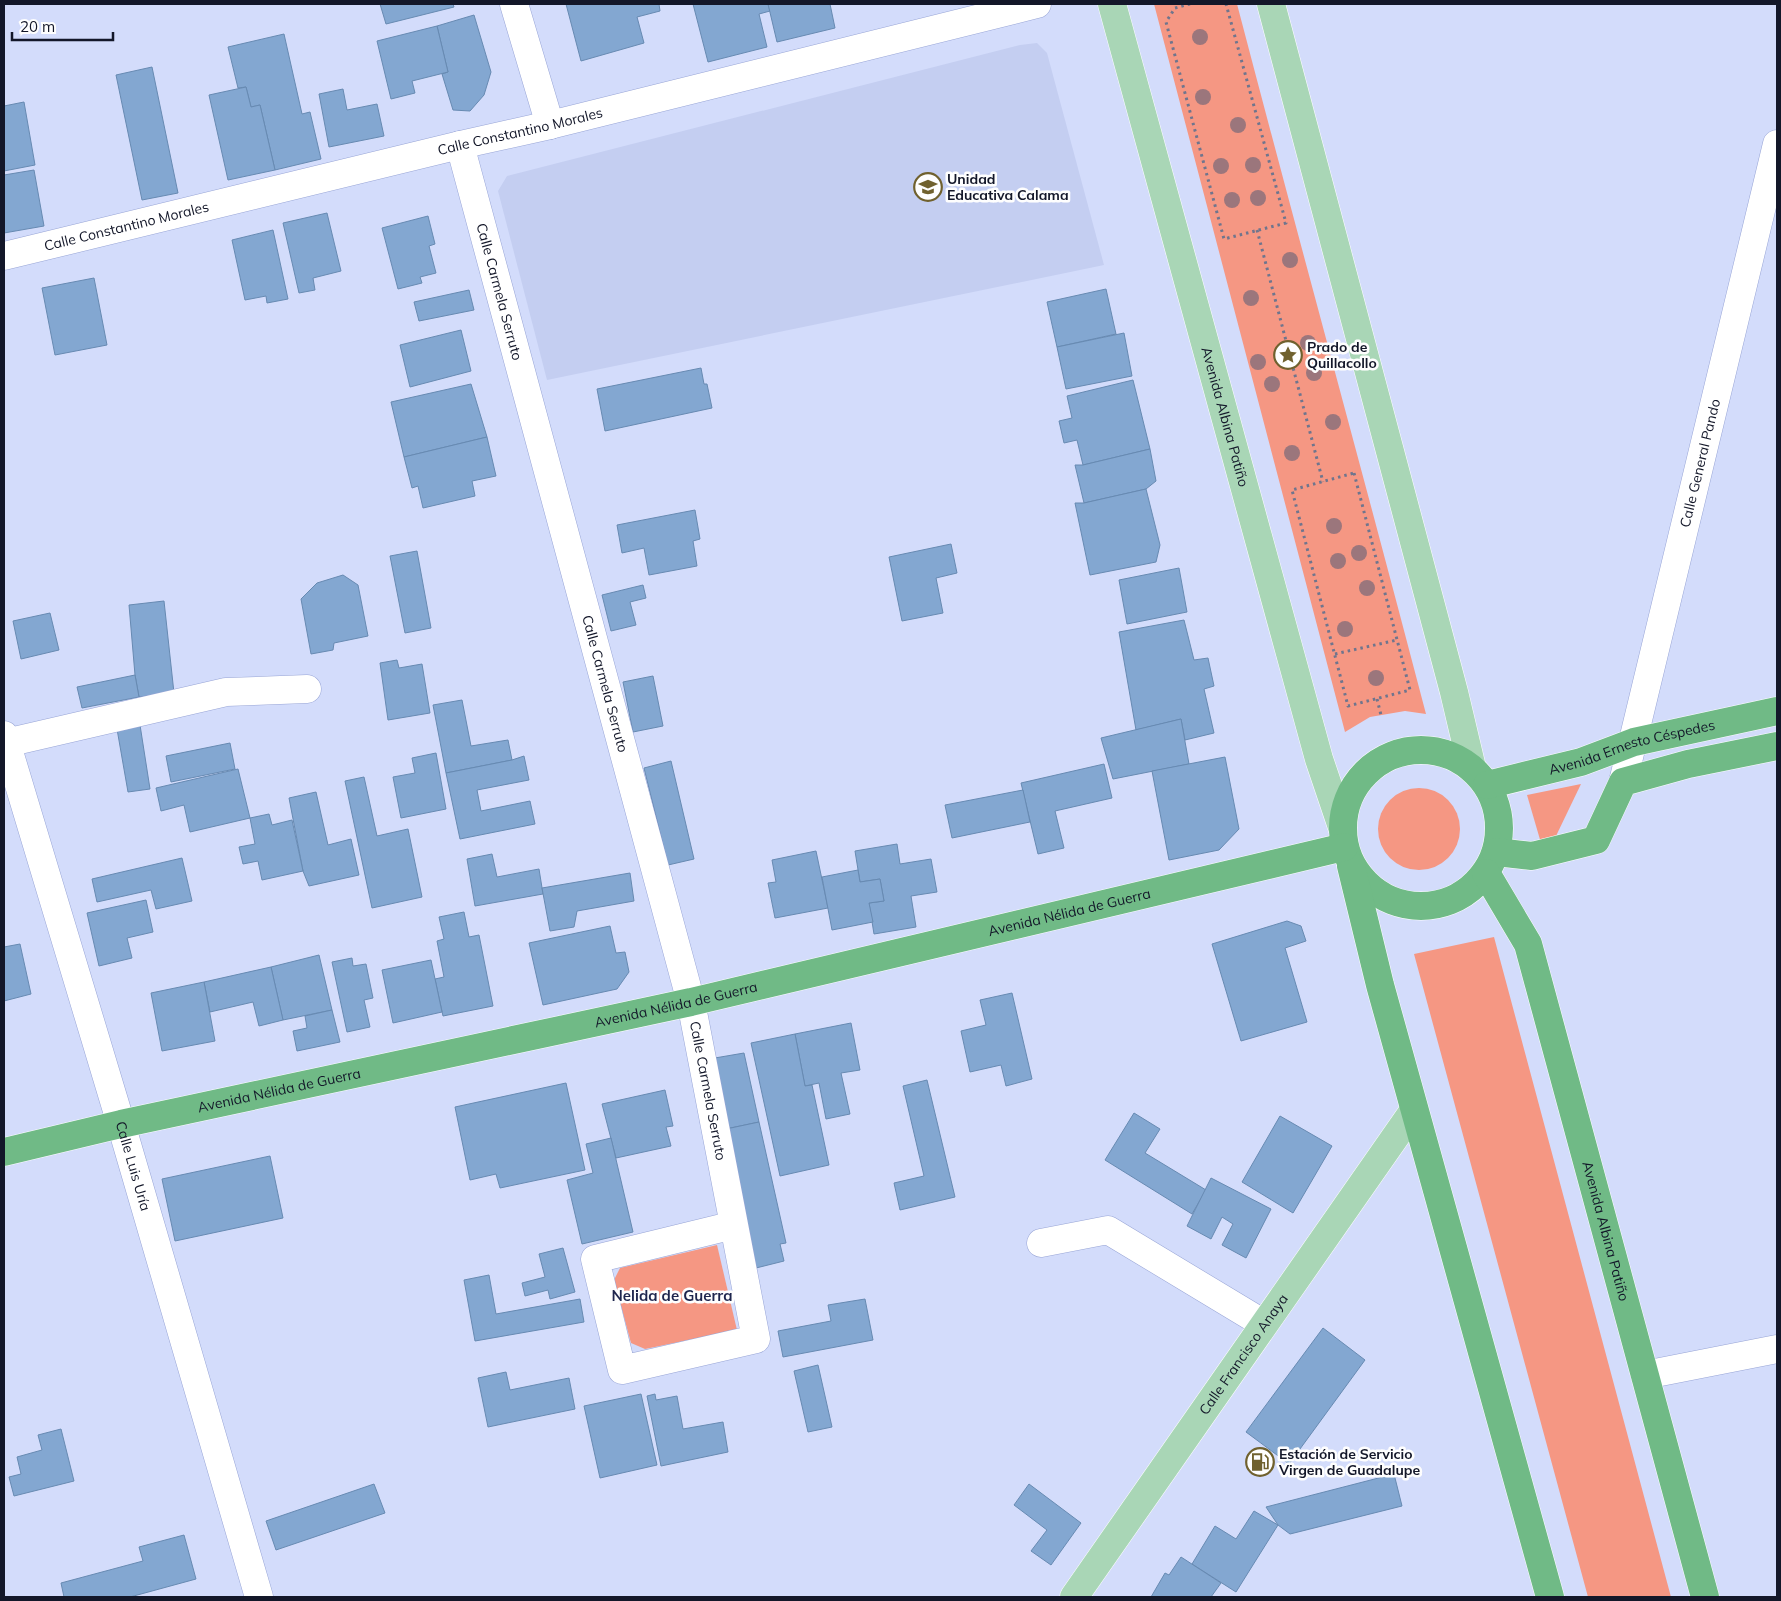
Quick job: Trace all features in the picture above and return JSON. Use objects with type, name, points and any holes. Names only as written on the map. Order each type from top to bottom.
[{"type":"highway","name":"Avenida Ernesto Céspedes","points":[[1479,777],[1581,762],[1634,742],[1777,711]]},
{"type":"highway","points":[[1491,862],[1532,856],[1596,840],[1624,782],[1688,764],[1777,746]]},
{"type":"highway","points":[[1416,749],[1436,751],[1455,757],[1479,777],[1496,806],[1500,830],[1491,862],[1470,890],[1450,901],[1428,907],[1405,906],[1383,898],[1367,885],[1346,846],[1344,807],[1352,789],[1364,773],[1379,761],[1397,753],[1416,749]]},
{"type":"highway","name":"Avenida Nélida de Guerra","points":[[4,1152],[121,1124],[691,1002],[1346,846]]},
{"type":"highway","name":"Avenida Albina Patiño","points":[[1346,846],[1380,985],[1550,1597]]},
{"type":"highway","name":"Avenida Albina Patiño","points":[[1491,862],[1528,944],[1705,1597]]},
{"type":"main road","name":"Avenida Albina Patiño","points":[[1112,4],[1319,759],[1346,846]]},
{"type":"main road","points":[[1271,4],[1454,692],[1479,777]]},
{"type":"main road","name":"Calle Francisco Anaya","points":[[1074,1597],[1414,1110]]},
{"type":"street","points":[[514,4],[550,125]]},
{"type":"street","name":"Calle Constantino Morales","points":[[4,256],[460,145],[550,125],[1037,4]]},
{"type":"street","name":"Calle Carmela Serruto","points":[[460,145],[691,1002],[756,1339],[622,1370],[595,1259],[734,1225]]},
{"type":"street","name":"Calle General Pando","points":[[1624,782],[1777,148]]},
{"type":"street","points":[[5,739],[226,692],[307,689]]},
{"type":"street","name":"Calle Luis Uría","points":[[5,739],[121,1124],[260,1597]]},
{"type":"street","points":[[1041,1243],[1108,1230],[1264,1324]]},
{"type":"street","points":[[1645,1374],[1777,1349]]},
{"type":"path","points":[[1190,4],[1175,8],[1166,22],[1224,239],[1286,223],[1226,4]]},
{"type":"path","points":[[1257,230],[1323,482]]},
{"type":"path","points":[[1354,473],[1410,690],[1348,706],[1292,490],[1323,482],[1354,473]]},
{"type":"path","points":[[1335,654],[1397,640]]},
{"type":"path","points":[[1377,699],[1381,715]]},
{"type":"shaded area","name":"Prado de Quillacollo","points":[[1154,4],[1237,4],[1426,714],[1405,711],[1370,717],[1345,732]]},
{"type":"shaded area","points":[[1037,43],[1047,53],[1104,265],[547,380],[498,191],[507,176],[1020,45]]},
{"type":"shaded area","points":[[1581,784],[1556,836],[1541,843],[1527,795]]},
{"type":"shaded area","points":[[1411,788],[1427,788],[1442,795],[1453,806],[1460,821],[1457,845],[1448,858],[1427,870],[1411,870],[1396,863],[1385,852],[1378,837],[1378,821],[1385,806],[1396,795]]},
{"type":"shaded area","points":[[1494,937],[1671,1597],[1588,1597],[1414,954]]},
{"type":"shaded area","points":[[717,1245],[737,1330],[645,1349],[631,1343],[614,1280],[620,1268]]},
{"type":"building","points":[[380,4],[453,4],[454,7],[386,24]]},
{"type":"building","points":[[566,4],[659,4],[660,11],[637,17],[644,43],[581,61]]},
{"type":"building","points":[[693,4],[768,4],[770,11],[759,14],[767,47],[708,62]]},
{"type":"building","points":[[768,4],[830,4],[835,28],[777,42]]},
{"type":"building","points":[[474,15],[491,72],[484,95],[470,111],[453,110],[442,74],[448,72],[437,26]]},
{"type":"building","points":[[437,26],[448,72],[412,81],[415,93],[391,99],[377,41]]},
{"type":"building","points":[[284,34],[302,114],[310,112],[321,159],[275,170],[260,105],[251,107],[246,87],[238,88],[228,47]]},
{"type":"building","points":[[152,67],[178,193],[142,200],[116,75]]},
{"type":"building","points":[[246,87],[251,107],[260,105],[275,170],[228,180],[209,95]]},
{"type":"building","points":[[343,89],[347,110],[377,104],[384,136],[329,147],[319,94]]},
{"type":"building","points":[[24,102],[35,165],[4,171],[4,106]]},
{"type":"building","points":[[34,170],[44,226],[4,233],[4,175]]},
{"type":"building","points":[[327,213],[341,271],[313,278],[315,290],[299,293],[283,223]]},
{"type":"building","points":[[428,216],[435,244],[429,246],[436,273],[420,277],[422,283],[398,289],[382,228]]},
{"type":"building","points":[[273,230],[288,299],[267,303],[266,296],[245,300],[232,240]]},
{"type":"building","points":[[94,278],[107,345],[55,355],[42,288]]},
{"type":"building","points":[[1106,289],[1116,334],[1057,347],[1047,302]]},
{"type":"building","points":[[469,290],[474,310],[419,321],[414,302]]},
{"type":"building","points":[[461,330],[471,371],[410,387],[400,345]]},
{"type":"building","points":[[1124,333],[1132,376],[1066,389],[1057,347]]},
{"type":"building","points":[[701,368],[704,384],[707,384],[712,408],[605,431],[597,389]]},
{"type":"building","points":[[1133,380],[1150,449],[1083,465],[1077,440],[1064,443],[1059,421],[1072,418],[1067,396]]},
{"type":"building","points":[[471,384],[487,437],[404,457],[391,402]]},
{"type":"building","points":[[487,437],[496,476],[472,481],[475,496],[423,508],[418,486],[412,488],[404,457]]},
{"type":"building","points":[[1150,449],[1156,481],[1146,489],[1084,503],[1075,465],[1083,465]]},
{"type":"building","points":[[1146,489],[1160,545],[1156,562],[1090,575],[1075,503],[1084,503]]},
{"type":"building","points":[[695,510],[700,539],[693,541],[697,566],[649,575],[644,548],[622,553],[617,525]]},
{"type":"building","points":[[951,544],[957,573],[936,578],[943,613],[902,621],[889,557]]},
{"type":"building","points":[[417,551],[431,628],[405,633],[390,556]]},
{"type":"building","points":[[1179,568],[1187,612],[1127,624],[1119,580]]},
{"type":"building","points":[[343,575],[358,585],[368,636],[334,643],[333,650],[311,654],[301,599],[317,583]]},
{"type":"building","points":[[643,585],[646,598],[630,602],[636,625],[611,631],[602,595]]},
{"type":"building","points":[[164,601],[174,693],[139,697],[135,675],[129,605]]},
{"type":"building","points":[[50,613],[59,650],[21,659],[13,621]]},
{"type":"building","points":[[1184,620],[1194,660],[1208,658],[1214,686],[1204,689],[1214,733],[1185,740],[1181,719],[1136,730],[1119,632]]},
{"type":"building","points":[[397,660],[399,668],[422,664],[430,713],[388,720],[380,663]]},
{"type":"building","points":[[135,675],[139,697],[82,708],[77,687]]},
{"type":"building","points":[[653,676],[663,726],[633,732],[623,682]]},
{"type":"building","points":[[462,700],[471,746],[508,740],[512,760],[446,773],[433,705]]},
{"type":"building","points":[[1181,719],[1189,764],[1113,779],[1101,738]]},
{"type":"building","points":[[140,725],[150,789],[128,792],[117,729]]},
{"type":"building","points":[[230,743],[235,769],[171,782],[166,756]]},
{"type":"building","points":[[436,753],[446,809],[401,818],[393,777],[415,773],[412,758]]},
{"type":"building","points":[[524,756],[529,780],[477,790],[481,811],[530,801],[535,824],[460,839],[446,773]]},
{"type":"building","points":[[1225,757],[1239,829],[1219,850],[1169,860],[1152,771]]},
{"type":"building","points":[[671,761],[694,859],[668,865],[644,768]]},
{"type":"building","points":[[1104,764],[1112,798],[1055,811],[1064,848],[1038,854],[1021,783]]},
{"type":"building","points":[[238,769],[250,818],[190,832],[184,805],[161,811],[156,788]]},
{"type":"building","points":[[364,777],[377,836],[408,829],[422,897],[372,908],[345,781]]},
{"type":"building","points":[[1023,790],[1030,822],[952,838],[945,805]]},
{"type":"building","points":[[316,792],[328,845],[351,839],[359,875],[309,886],[303,871],[289,798]]},
{"type":"building","points":[[269,814],[272,825],[292,820],[303,871],[262,880],[258,861],[243,864],[239,847],[255,844],[250,818]]},
{"type":"building","points":[[897,844],[900,864],[931,859],[937,892],[911,896],[916,927],[874,934],[869,903],[884,901],[880,879],[860,882],[855,851]]},
{"type":"building","points":[[816,851],[828,908],[775,918],[768,883],[776,882],[772,860]]},
{"type":"building","points":[[492,854],[497,877],[539,869],[543,894],[475,906],[467,859]]},
{"type":"building","points":[[182,858],[192,901],[156,909],[151,890],[97,902],[92,879]]},
{"type":"building","points":[[858,870],[860,882],[880,879],[884,901],[869,903],[873,922],[832,930],[822,877]]},
{"type":"building","points":[[630,873],[634,901],[577,911],[574,927],[550,931],[542,888]]},
{"type":"building","points":[[146,900],[153,932],[127,938],[132,958],[99,966],[87,913]]},
{"type":"building","points":[[464,912],[469,937],[479,935],[493,1006],[443,1016],[435,979],[444,977],[437,941],[444,939],[439,917]]},
{"type":"building","points":[[1287,921],[1301,926],[1306,941],[1285,948],[1307,1022],[1241,1041],[1212,944]]},
{"type":"building","points":[[610,926],[616,953],[625,952],[629,972],[617,989],[543,1005],[529,943]]},
{"type":"building","points":[[20,944],[31,994],[4,1001],[4,947]]},
{"type":"building","points":[[319,955],[332,1010],[283,1020],[271,967]]},
{"type":"building","points":[[352,958],[353,966],[366,964],[373,998],[364,1000],[370,1027],[347,1032],[332,962]]},
{"type":"building","points":[[431,960],[442,1012],[393,1023],[382,970]]},
{"type":"building","points":[[271,967],[283,1020],[259,1026],[253,1002],[210,1012],[204,982]]},
{"type":"building","points":[[204,982],[215,1041],[162,1051],[151,993]]},
{"type":"building","points":[[1012,993],[1032,1079],[1006,1086],[1001,1065],[970,1072],[961,1031],[986,1025],[980,1000]]},
{"type":"building","points":[[332,1010],[340,1042],[297,1051],[293,1031],[307,1028],[305,1016]]},
{"type":"building","points":[[851,1023],[860,1070],[841,1073],[850,1114],[826,1119],[819,1083],[805,1086],[795,1034]]},
{"type":"building","points":[[795,1034],[805,1086],[812,1085],[829,1165],[780,1176],[751,1043]]},
{"type":"building","points":[[744,1053],[759,1122],[726,1129],[709,1059]]},
{"type":"building","points":[[927,1080],[955,1197],[900,1210],[894,1183],[924,1176],[903,1086]]},
{"type":"building","points":[[566,1083],[585,1170],[500,1188],[496,1174],[470,1180],[455,1107]]},
{"type":"building","points":[[665,1090],[673,1126],[666,1127],[671,1146],[616,1158],[602,1104]]},
{"type":"building","points":[[1134,1113],[1160,1129],[1145,1153],[1206,1190],[1192,1214],[1105,1160]]},
{"type":"building","points":[[1280,1116],[1332,1146],[1293,1213],[1242,1182]]},
{"type":"building","points":[[759,1122],[786,1243],[780,1244],[784,1261],[756,1268],[726,1129]]},
{"type":"building","points":[[611,1138],[633,1232],[582,1244],[567,1180],[593,1173],[586,1144]]},
{"type":"building","points":[[270,1156],[283,1218],[175,1241],[162,1179]]},
{"type":"building","points":[[1211,1178],[1271,1209],[1246,1258],[1222,1245],[1233,1224],[1222,1217],[1211,1239],[1187,1226]]},
{"type":"building","points":[[563,1248],[575,1292],[550,1299],[548,1290],[525,1296],[522,1283],[545,1277],[539,1254]]},
{"type":"building","points":[[489,1275],[496,1314],[580,1299],[584,1322],[475,1341],[464,1280]]},
{"type":"building","points":[[865,1299],[873,1340],[783,1357],[778,1331],[831,1321],[828,1305]]},
{"type":"building","points":[[1323,1328],[1365,1360],[1289,1464],[1246,1432]]},
{"type":"building","points":[[818,1365],[832,1427],[808,1432],[794,1371]]},
{"type":"building","points":[[506,1372],[510,1390],[569,1378],[575,1409],[488,1427],[478,1378]]},
{"type":"building","points":[[641,1394],[657,1465],[600,1478],[584,1406]]},
{"type":"building","points":[[655,1394],[656,1400],[677,1396],[683,1429],[723,1422],[728,1452],[661,1466],[647,1396]]},
{"type":"building","points":[[61,1429],[74,1481],[14,1496],[9,1477],[21,1474],[17,1457],[42,1450],[38,1435]]},
{"type":"building","points":[[1394,1474],[1402,1506],[1290,1534],[1278,1525],[1266,1507]]},
{"type":"building","points":[[374,1484],[385,1513],[276,1550],[266,1521]]},
{"type":"building","points":[[1029,1484],[1081,1523],[1051,1565],[1031,1551],[1047,1530],[1014,1505]]},
{"type":"building","points":[[1254,1511],[1278,1525],[1236,1592],[1192,1564],[1215,1526],[1236,1539]]},
{"type":"building","points":[[184,1535],[196,1579],[130,1597],[64,1597],[61,1583],[143,1561],[139,1547]]},
{"type":"building","points":[[1181,1557],[1221,1583],[1211,1597],[1151,1597],[1165,1573],[1169,1575]]},
{"type":"place","name":"Unidad Educativa Calama","points":[[928,187]]},
{"type":"place","name":"Prado de Quillacollo","points":[[1288,355]]},
{"type":"place","name":"Estación de Servicio Virgen de Guadalupe","points":[[1260,1462]]},
{"type":"district","name":"Nelida de Guerra","points":[[672,1296]]}]
